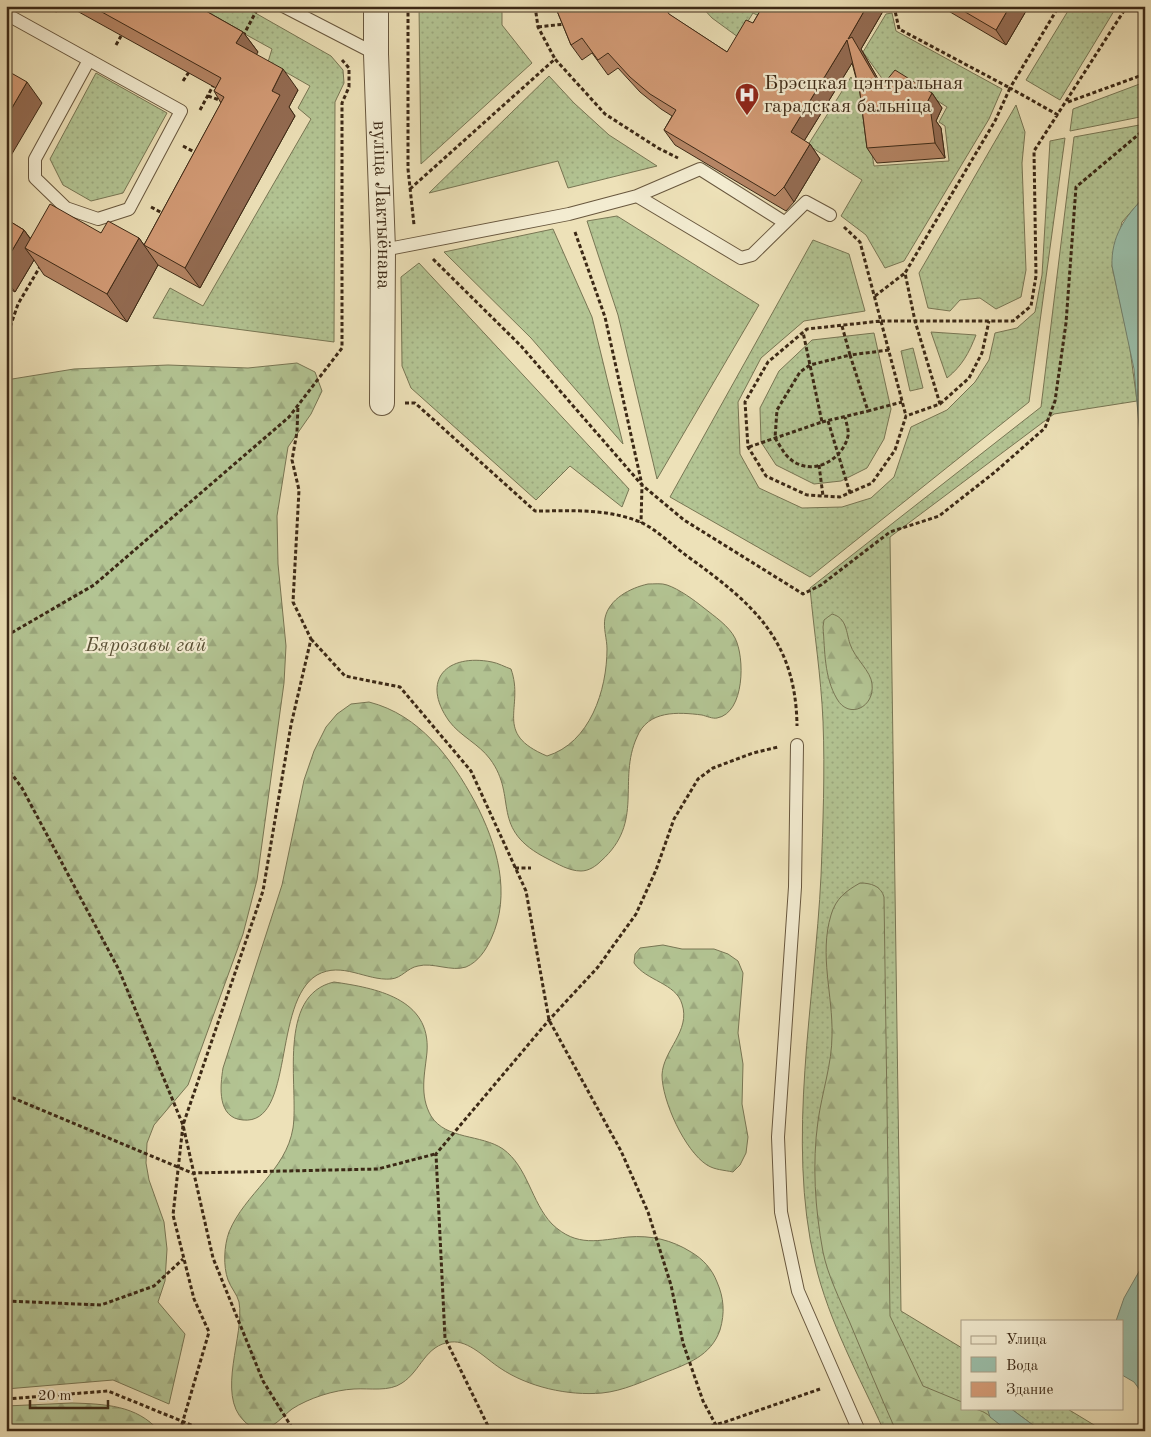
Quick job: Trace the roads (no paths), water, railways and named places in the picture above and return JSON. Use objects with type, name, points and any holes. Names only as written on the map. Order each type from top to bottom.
[{"type":"street","name":"вуліца Лактыёнава","points":[[376,6],[383,250],[382,403]]},
{"type":"lane","points":[[283,6],[376,54]]},
{"type":"lane","points":[[6,14],[89,60],[181,112],[129,209],[98,219],[66,208],[35,178],[35,159],[89,60]]},
{"type":"lane","points":[[383,250],[569,214],[637,196],[700,169],[784,222]]},
{"type":"lane","points":[[637,196],[741,258],[752,256],[806,202],[830,216]]},
{"type":"lane","points":[[798,745],[795,887],[778,1137],[779,1193],[788,1252],[798,1291],[859,1431]]},
{"type":"water","points":[[1145,196],[1145,492],[1134,369],[1112,266],[1112,255],[1117,236],[1126,219]]},
{"type":"water","points":[[1145,1261],[1145,1397],[1134,1382],[1124,1376],[1124,1320],[1116,1320],[1124,1298]]},
{"type":"water","points":[[988,1410],[1013,1410],[1041,1431],[1008,1431],[990,1417]]},
{"type":"place","name":"Брэсцкая цэнтральная гарадская бальніца","points":[[747,116]]},
{"type":"park label","name":"Бярозавы гай","points":[[146,646]]}]
